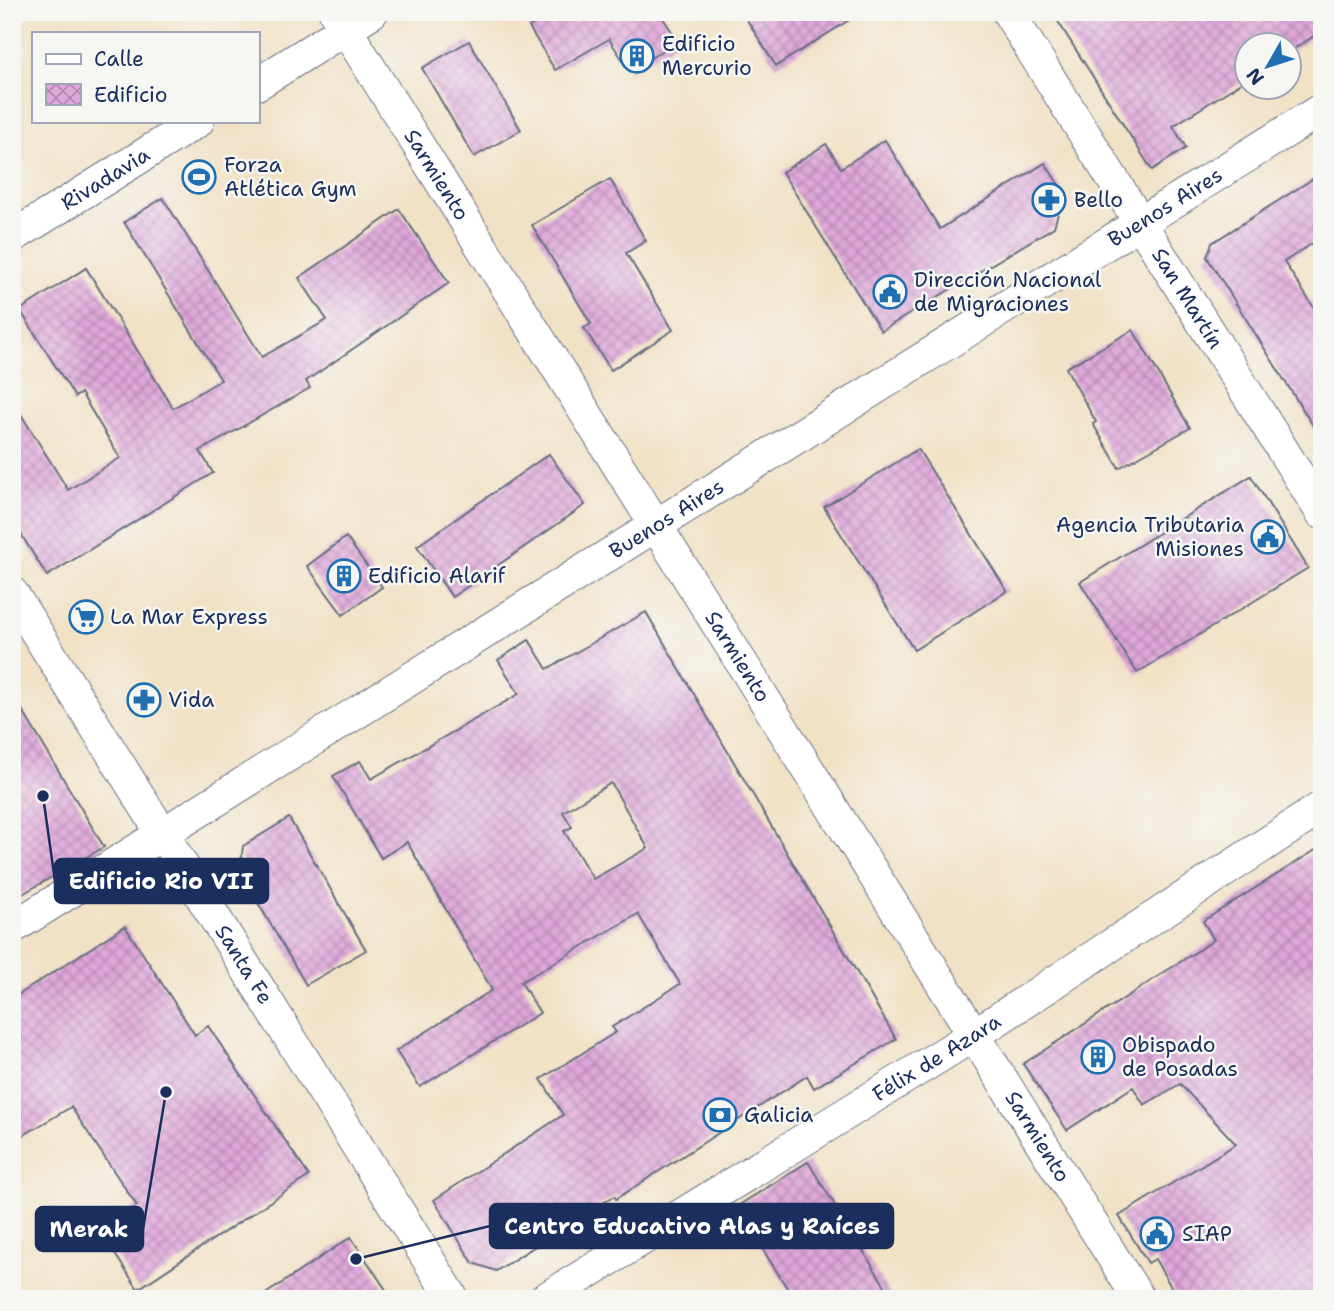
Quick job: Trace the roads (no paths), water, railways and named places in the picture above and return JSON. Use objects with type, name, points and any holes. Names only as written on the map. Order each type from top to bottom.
[{"type":"street","points":[[259,82],[340,21],[372,12]]},
{"type":"street","name":"San Martín","points":[[1008,12],[1322,513]]},
{"type":"street","name":"Sarmiento","points":[[340,21],[1139,1299]]},
{"type":"street","name":"Buenos Aires","points":[[12,928],[1322,109]]},
{"type":"street","name":"Rivadavia","points":[[12,237],[196,122]]},
{"type":"street","name":"Santa Fe","points":[[12,593],[453,1299]]},
{"type":"street","name":"Félix de Azara","points":[[545,1299],[974,1035],[1322,807]]},
{"type":"place","name":"Edificio Mercurio","points":[[637,56]]},
{"type":"place","name":"Forza Atlética Gym","points":[[199,177]]},
{"type":"place","name":"Bello","points":[[1049,200]]},
{"type":"place","name":"Dirección Nacional de Migraciones","points":[[890,292]]},
{"type":"place","name":"Agencia Tributaria Misiones","points":[[1268,537]]},
{"type":"place","name":"Edificio Alarif","points":[[344,576]]},
{"type":"place","name":"La Mar Express","points":[[86,617]]},
{"type":"place","name":"Vida","points":[[144,700]]},
{"type":"place","name":"Edificio Rio VII","points":[[43,796]]},
{"type":"place","name":"Obispado de Posadas","points":[[1098,1057]]},
{"type":"place","name":"Merak","points":[[166,1092]]},
{"type":"place","name":"Galicia","points":[[720,1115]]},
{"type":"place","name":"SIAP","points":[[1157,1234]]},
{"type":"place","name":"Centro Educativo Alas y Raíces","points":[[356,1259]]}]
